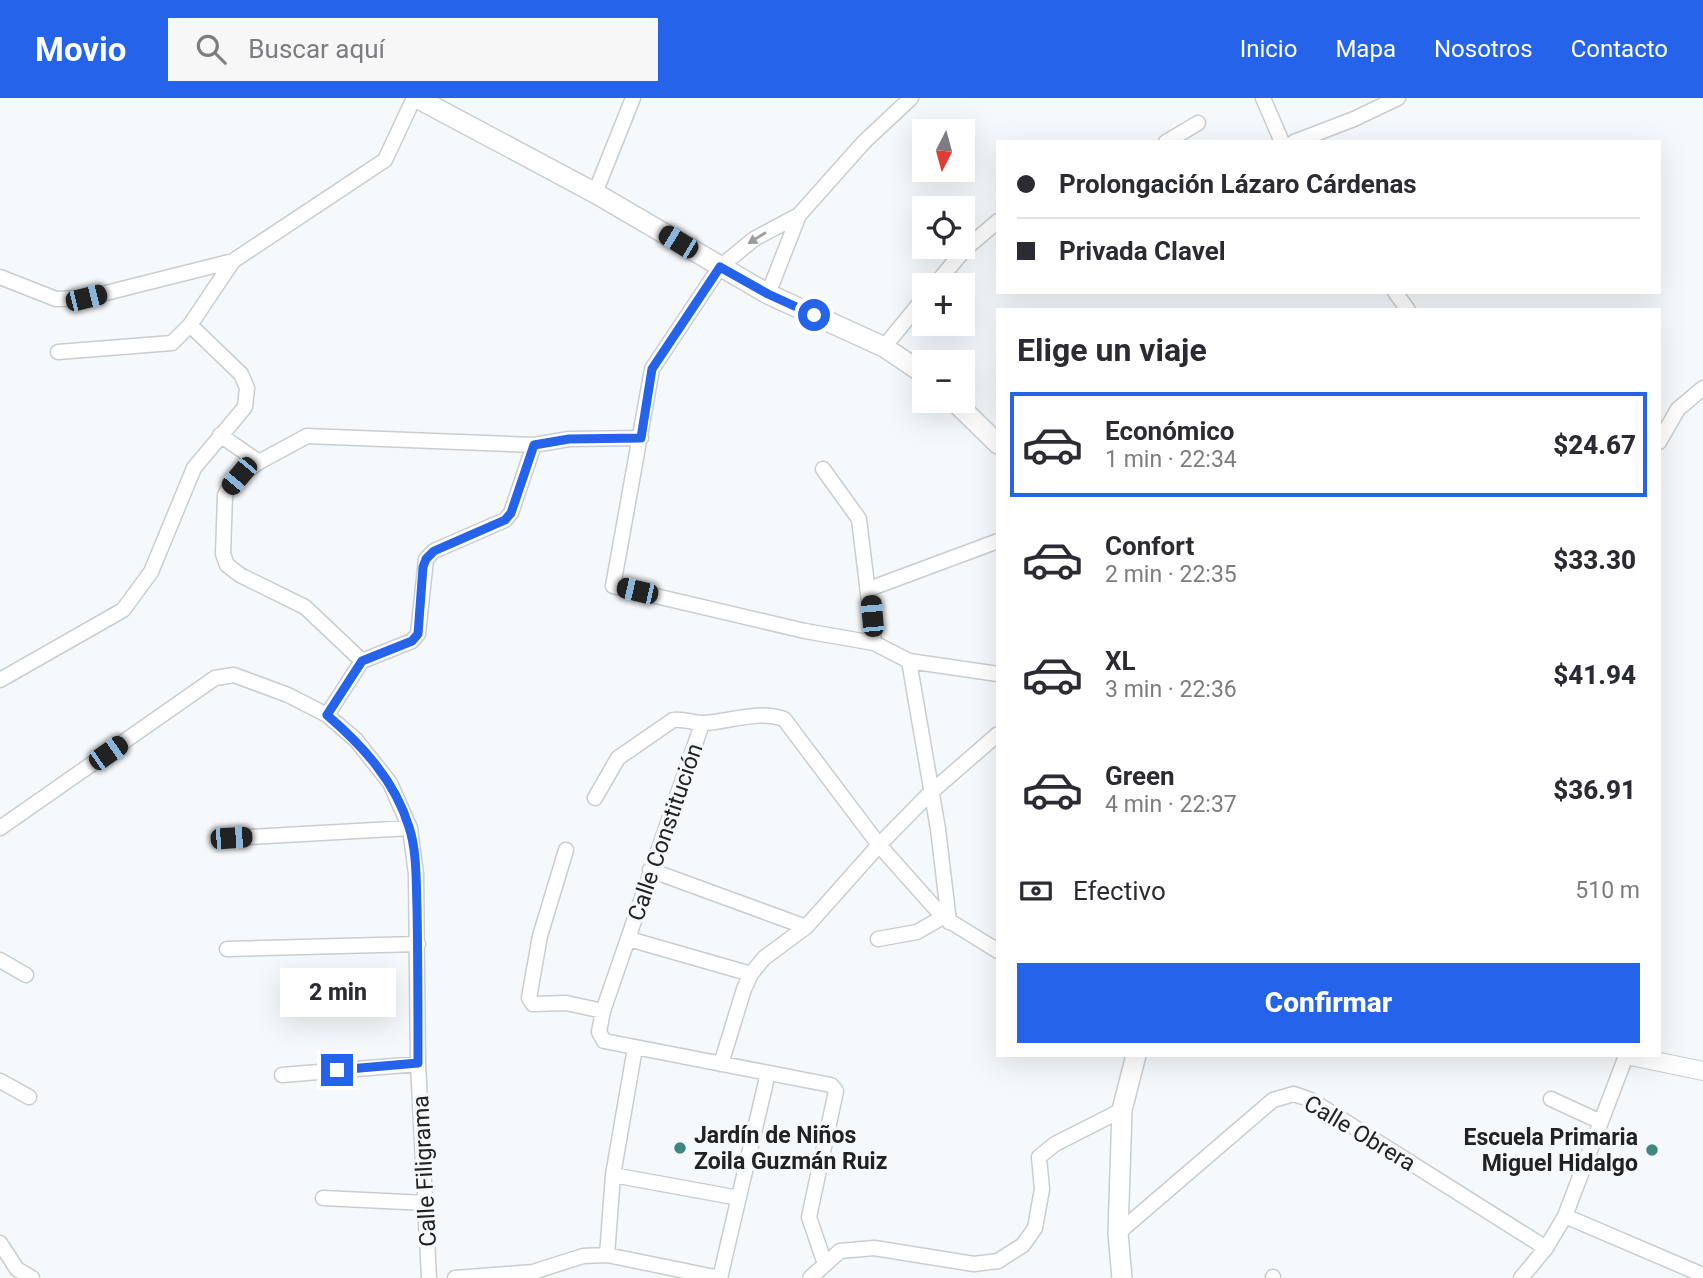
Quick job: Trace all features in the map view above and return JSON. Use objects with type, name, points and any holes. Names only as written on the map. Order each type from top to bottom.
[{"type":"main road","points":[[416,98],[595,193],[768,294],[884,347],[912,366]]},
{"type":"main road","points":[[966,413],[996,442]]},
{"type":"main road","points":[[1122,1278],[1118,1233],[1122,1110],[1135,1057]]},
{"type":"street","points":[[0,277],[56,299],[86,298],[233,261],[385,160],[416,98]]},
{"type":"street","points":[[595,193],[633,98]]},
{"type":"street","points":[[768,294],[800,215],[864,142],[911,98]]},
{"type":"street","points":[[1263,98],[1281,140]]},
{"type":"street","points":[[1299,140],[1354,119],[1398,98]]},
{"type":"street","points":[[1169,140],[1198,122]]},
{"type":"street","points":[[800,215],[754,239],[720,267],[652,369],[613,586],[804,631],[874,643],[909,661],[996,674]]},
{"type":"street","points":[[945,273],[964,250],[996,223]]},
{"type":"street","points":[[58,352],[172,343],[190,325],[233,261]]},
{"type":"street","points":[[884,347],[912,313]]},
{"type":"street","points":[[0,680],[123,610],[151,572],[194,468],[245,407],[247,388],[242,374],[190,325]]},
{"type":"street","points":[[1661,439],[1678,409],[1703,388]]},
{"type":"street","points":[[219,435],[259,462]]},
{"type":"street","points":[[362,661],[305,607],[240,575],[227,565],[223,554],[225,495],[239,476],[307,436],[534,445],[569,439],[641,438]]},
{"type":"street","points":[[327,715],[362,661],[412,641],[418,634],[423,567],[426,559],[434,551],[505,520],[511,513],[534,445]]},
{"type":"street","points":[[824,469],[859,519],[874,643]]},
{"type":"street","points":[[869,589],[996,542]]},
{"type":"street","points":[[878,939],[917,932],[946,919],[940,842],[909,661]]},
{"type":"street","name":"Calle Filigrama","points":[[0,828],[215,678],[234,675],[288,695],[327,715],[356,740],[390,783],[410,828],[416,874],[418,1063],[429,1278]]},
{"type":"street","name":"Calle Constitución","points":[[635,1048],[604,1041],[599,1032],[603,1011],[702,724],[763,714],[784,719],[879,845],[946,919],[996,950]]},
{"type":"street","points":[[595,798],[618,758],[673,720],[702,724]]},
{"type":"street","points":[[721,1064],[744,989],[764,958],[806,926],[930,793],[996,736]]},
{"type":"street","points":[[231,838],[410,828]]},
{"type":"street","points":[[566,850],[540,936],[529,998],[533,1004],[566,1003],[603,1011]]},
{"type":"street","points":[[650,870],[806,926]]},
{"type":"street","points":[[629,939],[751,975]]},
{"type":"street","points":[[227,948],[418,944]]},
{"type":"street","points":[[0,960],[26,975]]},
{"type":"street","points":[[607,1255],[613,1175],[635,1048],[831,1085],[836,1091],[809,1217],[825,1264]]},
{"type":"street","points":[[1521,1278],[1546,1248],[1565,1216],[1625,1057]]},
{"type":"street","points":[[1636,1057],[1703,1071]]},
{"type":"street","points":[[282,1075],[418,1063]]},
{"type":"street","points":[[455,1278],[551,1272],[583,1256],[607,1255],[720,1278],[768,1073]]},
{"type":"street","points":[[0,1081],[29,1097]]},
{"type":"street","name":"Calle Obrera","points":[[1118,1233],[1273,1100],[1294,1094],[1311,1100],[1546,1248]]},
{"type":"street","points":[[1551,1099],[1601,1122]]},
{"type":"street","points":[[810,1278],[840,1251],[874,1248],[974,1264],[998,1261],[1023,1245],[1035,1228],[1041,1189],[1039,1157],[1055,1144],[1122,1110]]},
{"type":"street","points":[[613,1175],[739,1198]]},
{"type":"street","points":[[323,1198],[426,1203]]},
{"type":"street","points":[[1565,1216],[1703,1275]]},
{"type":"street","points":[[0,1244],[17,1269],[33,1278]]},
{"type":"place","name":"Jardín de Niños Zoila Guzmán Ruiz","points":[[680,1148]]},
{"type":"place","name":"Escuela Primaria Miguel Hidalgo","points":[[1652,1150]]},
{"type":"route","points":[[337,1070],[418,1063],[418,944],[416,874],[410,828],[390,783],[356,740],[327,715],[362,661],[412,641],[418,634],[423,567],[426,559],[434,551],[505,520],[515,508],[534,445],[569,439],[641,438],[652,369],[720,267],[768,294],[814,315]]}]
